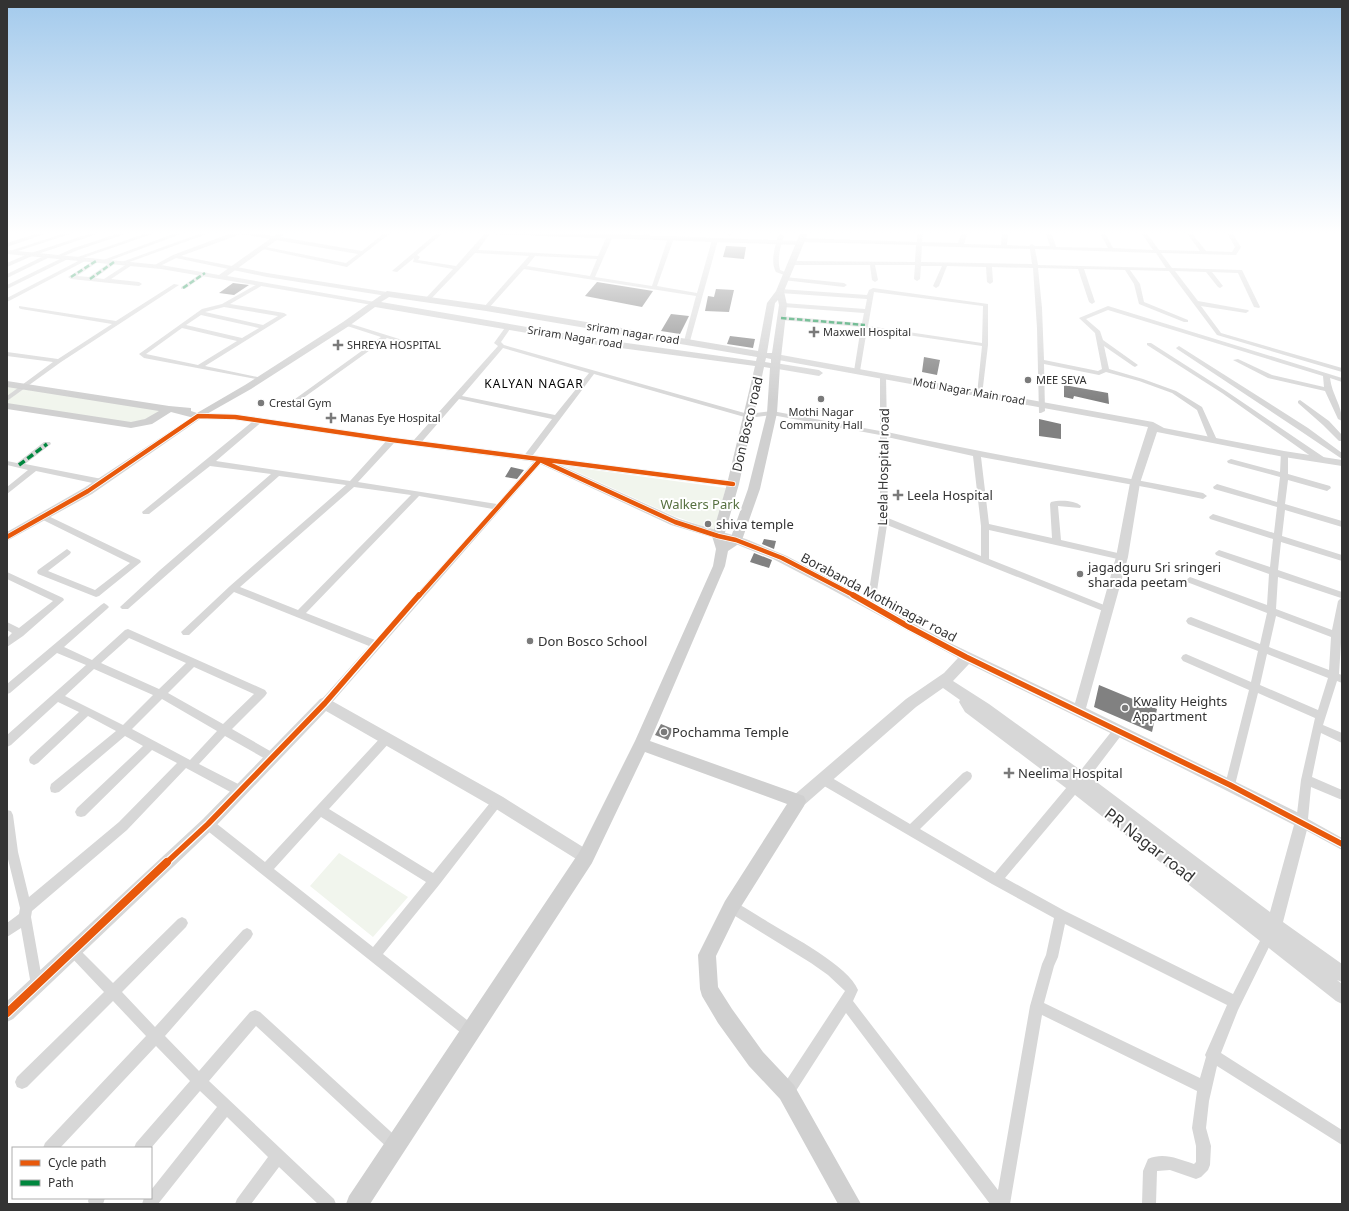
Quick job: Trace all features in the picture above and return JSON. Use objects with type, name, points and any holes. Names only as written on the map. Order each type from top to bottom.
[{"type":"main road","name":"Don Bosco road","points":[[726,542],[733,484],[761,360],[770,303],[781,288]]},
{"type":"main road","points":[[780,291],[784,305]]},
{"type":"main road","name":"sriram nagar road","points":[[387,294],[486,308],[687,341],[761,360]]},
{"type":"main road","points":[[7,384],[200,413],[260,379],[346,324],[387,294]]},
{"type":"main road","name":"Sriram Nagar road","points":[[375,304],[598,342],[775,362]]},
{"type":"main road","name":"Don Bosco road","points":[[726,542],[754,489],[772,413],[775,362],[784,305]]},
{"type":"main road","points":[[7,406],[131,425],[148,422],[174,410]]},
{"type":"main road","points":[[357,1204],[586,857],[640,744],[713,582],[726,542]]},
{"type":"main road","points":[[640,744],[798,801]]},
{"type":"main road","name":"Borabanda Mothinagar road","points":[[798,801],[731,907],[707,956],[709,989],[725,1016],[756,1059],[787,1092],[850,1204]]},
{"type":"street","points":[[7,300],[31,288]]},
{"type":"street","points":[[7,399],[60,361],[172,288]]},
{"type":"street","points":[[255,288],[224,305],[204,310],[199,313],[144,352],[143,355],[260,379]]},
{"type":"street","points":[[281,288],[375,304]]},
{"type":"street","points":[[349,288],[387,294]]},
{"type":"street","points":[[427,300],[439,288]]},
{"type":"street","points":[[486,308],[505,288]]},
{"type":"street","points":[[654,288],[700,295]]},
{"type":"street","points":[[687,341],[702,288]]},
{"type":"street","points":[[1037,288],[1042,362],[1041,408]]},
{"type":"street","points":[[1087,288],[1092,302]]},
{"type":"street","points":[[1138,288],[1140,304],[1186,321]]},
{"type":"street","points":[[1184,288],[1219,334],[1342,370]]},
{"type":"street","points":[[1248,288],[1257,307]]},
{"type":"street","points":[[857,371],[871,291],[876,290],[986,305],[985,345],[980,394]]},
{"type":"street","points":[[780,291],[870,297]]},
{"type":"street","points":[[1196,303],[1246,311]]},
{"type":"street","points":[[199,367],[284,315],[224,305]]},
{"type":"street","points":[[784,305],[867,311]]},
{"type":"street","points":[[21,307],[117,323]]},
{"type":"street","points":[[1106,370],[1098,332],[1082,318],[1108,308],[1342,380]]},
{"type":"street","points":[[199,313],[264,327]]},
{"type":"street","points":[[781,318],[864,326],[985,345]]},
{"type":"street","points":[[346,324],[408,343]]},
{"type":"street","points":[[181,326],[242,340]]},
{"type":"street","points":[[509,326],[497,343],[502,346],[592,373],[748,416],[772,413],[884,434],[977,454],[1203,496]]},
{"type":"street","points":[[297,400],[386,336]]},
{"type":"street","points":[[1100,341],[1135,365]]},
{"type":"street","points":[[1149,344],[1224,392],[1322,460]]},
{"type":"street","points":[[416,442],[458,397],[502,346]]},
{"type":"street","points":[[1179,348],[1305,430],[1342,458]]},
{"type":"street","points":[[7,354],[60,361]]},
{"type":"street","points":[[1236,360],[1270,377],[1328,390]]},
{"type":"street","name":"Moti Nagar Main road","points":[[775,362],[857,371],[883,380],[980,394],[1041,408]]},
{"type":"street","name":"Moti Nagar Main road","points":[[775,362],[1041,408],[1284,454],[1342,463]]},
{"type":"street","points":[[1042,362],[1099,373],[1106,370],[1141,380],[1174,392],[1200,409],[1213,440]]},
{"type":"street","points":[[527,457],[592,373]]},
{"type":"street","points":[[1326,376],[1328,390],[1342,419]]},
{"type":"street","name":"Leela Hospital road","points":[[871,604],[884,520],[883,380]]},
{"type":"street","points":[[458,397],[557,418]]},
{"type":"street","points":[[1300,402],[1326,423],[1342,439]]},
{"type":"street","points":[[9,535],[102,482],[160,443],[200,413],[260,420],[540,460],[733,484]]},
{"type":"street","points":[[146,512],[209,463],[260,420]]},
{"type":"street","points":[[1079,711],[1106,609],[1122,557],[1135,483],[1156,429]]},
{"type":"street","points":[[186,632],[233,588],[352,484],[392,440]]},
{"type":"street","points":[[7,472],[47,444]]},
{"type":"street","points":[[977,454],[985,526],[985,561]]},
{"type":"street","points":[[1230,785],[1271,619],[1277,537],[1284,477],[1284,454]]},
{"type":"street","points":[[7,1013],[208,824],[273,758],[325,703],[375,644],[540,460]]},
{"type":"street","name":"Borabanda Mothinagar road","points":[[540,460],[675,522],[726,542],[782,558],[871,604],[909,627],[966,656],[961,666],[944,681],[914,701],[798,801]]},
{"type":"street","points":[[1231,461],[1327,488]]},
{"type":"street","points":[[7,463],[102,482]]},
{"type":"street","points":[[209,463],[499,507]]},
{"type":"street","points":[[7,491],[34,468]]},
{"type":"street","points":[[125,607],[277,473]]},
{"type":"street","points":[[1217,487],[1342,524]]},
{"type":"street","points":[[300,614],[417,494]]},
{"type":"street","points":[[1057,543],[1054,504],[1059,503],[1077,506]]},
{"type":"street","points":[[42,516],[137,562],[96,594],[41,572],[67,552]]},
{"type":"street","points":[[1213,517],[1342,558]]},
{"type":"street","points":[[884,520],[1106,609]]},
{"type":"street","points":[[985,526],[1122,557]]},
{"type":"street","points":[[1219,553],[1342,595]]},
{"type":"street","points":[[7,575],[60,600],[7,643]]},
{"type":"street","points":[[1190,580],[1336,635]]},
{"type":"street","points":[[233,588],[375,644]]},
{"type":"street","points":[[1148,1204],[1150,1171],[1153,1164],[1170,1163],[1196,1172],[1203,1165],[1204,1144],[1198,1128],[1203,1087],[1212,1055],[1235,1002],[1271,931],[1302,822],[1306,780],[1317,727],[1320,716],[1338,677],[1336,635],[1340,623],[1342,600]]},
{"type":"street","points":[[7,690],[104,607]]},
{"type":"street","points":[[1190,621],[1338,677]]},
{"type":"street","points":[[7,626],[20,632]]},
{"type":"street","points":[[7,742],[128,633],[262,693],[123,826],[25,912],[7,931]]},
{"type":"street","points":[[56,648],[161,694],[225,729],[273,758]]},
{"type":"street","points":[[966,656],[1230,785],[1342,844]]},
{"type":"street","points":[[1186,658],[1320,716]]},
{"type":"street","points":[[55,788],[123,731],[193,662]]},
{"type":"street","name":"PR Nagar road","points":[[944,681],[961,694],[970,708],[1078,783],[1271,931],[1342,995]]},
{"type":"street","points":[[56,698],[87,711],[240,791]]},
{"type":"street","points":[[325,703],[498,802],[586,857]]},
{"type":"street","points":[[34,760],[87,711]]},
{"type":"street","points":[[1317,727],[1342,738]]},
{"type":"street","points":[[996,880],[1078,783],[1119,730]]},
{"type":"street","points":[[264,870],[387,738]]},
{"type":"street","points":[[81,812],[151,745]]},
{"type":"street","points":[[911,830],[967,776]]},
{"type":"street","points":[[823,779],[996,880],[1061,915],[1235,1002]]},
{"type":"street","points":[[1306,780],[1342,795]]},
{"type":"street","points":[[374,955],[435,882],[498,802]]},
{"type":"street","points":[[320,810],[435,882]]},
{"type":"street","points":[[7,815],[10,854],[25,912],[36,985]]},
{"type":"street","points":[[208,824],[264,870],[471,1032]]},
{"type":"street","points":[[731,907],[822,964],[846,981],[852,990],[846,1002],[787,1092]]},
{"type":"street","points":[[1002,1204],[1037,1006],[1048,964],[1052,957],[1061,915]]},
{"type":"street","points":[[22,1082],[182,923]]},
{"type":"street","name":"PR Nagar road","points":[[1271,931],[1342,974]]},
{"type":"street","points":[[51,1147],[155,1037],[247,934]]},
{"type":"street","points":[[73,951],[199,1081],[329,1204]]},
{"type":"street","points":[[846,1002],[999,1204]]},
{"type":"street","points":[[1037,1006],[1203,1087]]},
{"type":"street","points":[[142,1147],[255,1017],[396,1146]]},
{"type":"street","points":[[1212,1055],[1342,1138]]},
{"type":"street","points":[[149,1204],[226,1107]]},
{"type":"street","points":[[242,1204],[278,1156]]},
{"type":"green space","points":[[7,384],[169,409],[131,425],[7,406]]},
{"type":"green space","name":"Walkers Park","points":[[564,466],[726,488],[714,530],[674,516]]},
{"type":"green space","points":[[339,853],[408,897],[373,937],[310,886]]},
{"type":"building","points":[[227,288],[245,288],[234,295],[219,293]]},
{"type":"building","points":[[592,288],[631,288],[653,291],[642,307],[585,296]]},
{"type":"building","points":[[716,289],[734,290],[729,312],[705,311],[708,296],[714,297]]},
{"type":"building","points":[[671,314],[689,316],[680,334],[661,331]]},
{"type":"building","points":[[730,336],[755,339],[753,348],[727,344]]},
{"type":"building","points":[[924,357],[940,360],[937,375],[922,372]]},
{"type":"building","points":[[1064,385],[1108,393],[1109,404],[1074,396],[1073,399],[1064,397]]},
{"type":"building","points":[[1039,419],[1061,424],[1061,439],[1039,436]]},
{"type":"building","points":[[511,467],[524,470],[517,479],[505,477]]},
{"type":"building","points":[[764,539],[776,541],[774,549],[762,544]]},
{"type":"building","points":[[754,553],[772,560],[769,568],[750,562]]},
{"type":"building","name":"Kwality Heights Appartment","points":[[1099,685],[1157,709],[1152,732],[1094,707]]},
{"type":"building","name":"Pochamma Temple","points":[[661,724],[673,729],[668,740],[655,735]]},
{"type":"marked path","points":[[781,318],[865,325]]},
{"type":"marked path","points":[[19,465],[47,444]]},
{"type":"cycle path","points":[[7,537],[88,491],[198,416],[235,417],[392,440],[733,484]]},
{"type":"cycle path","points":[[540,460],[675,522],[718,536],[736,540],[782,558],[871,604],[909,627],[966,657],[1230,785],[1342,844]]},
{"type":"cycle path","points":[[7,1013],[208,824],[273,758],[325,703],[375,644],[540,460]]},
{"type":"place","name":"Maxwell Hospital","points":[[814,332]]},
{"type":"place","name":"SHREYA HOSPITAL","points":[[338,345]]},
{"type":"place","name":"MEE SEVA","points":[[1028,380]]},
{"type":"place","name":"Mothi Nagar Community Hall","points":[[821,399]]},
{"type":"place","name":"Crestal Gym","points":[[261,403]]},
{"type":"place","name":"Manas Eye Hospital","points":[[331,418]]},
{"type":"place","name":"Leela Hospital","points":[[898,495]]},
{"type":"place","name":"shiva temple","points":[[708,524]]},
{"type":"place","name":"jagadguru Sri sringeri sharada peetam","points":[[1080,574]]},
{"type":"place","name":"Don Bosco School","points":[[530,641]]},
{"type":"place","name":"Kwality Heights Appartment","points":[[1125,708]]},
{"type":"place","name":"Pochamma Temple","points":[[664,732]]},
{"type":"place","name":"Neelima Hospital","points":[[1009,773]]},
{"type":"district","name":"KALYAN NAGAR","points":[[534,384]]}]
